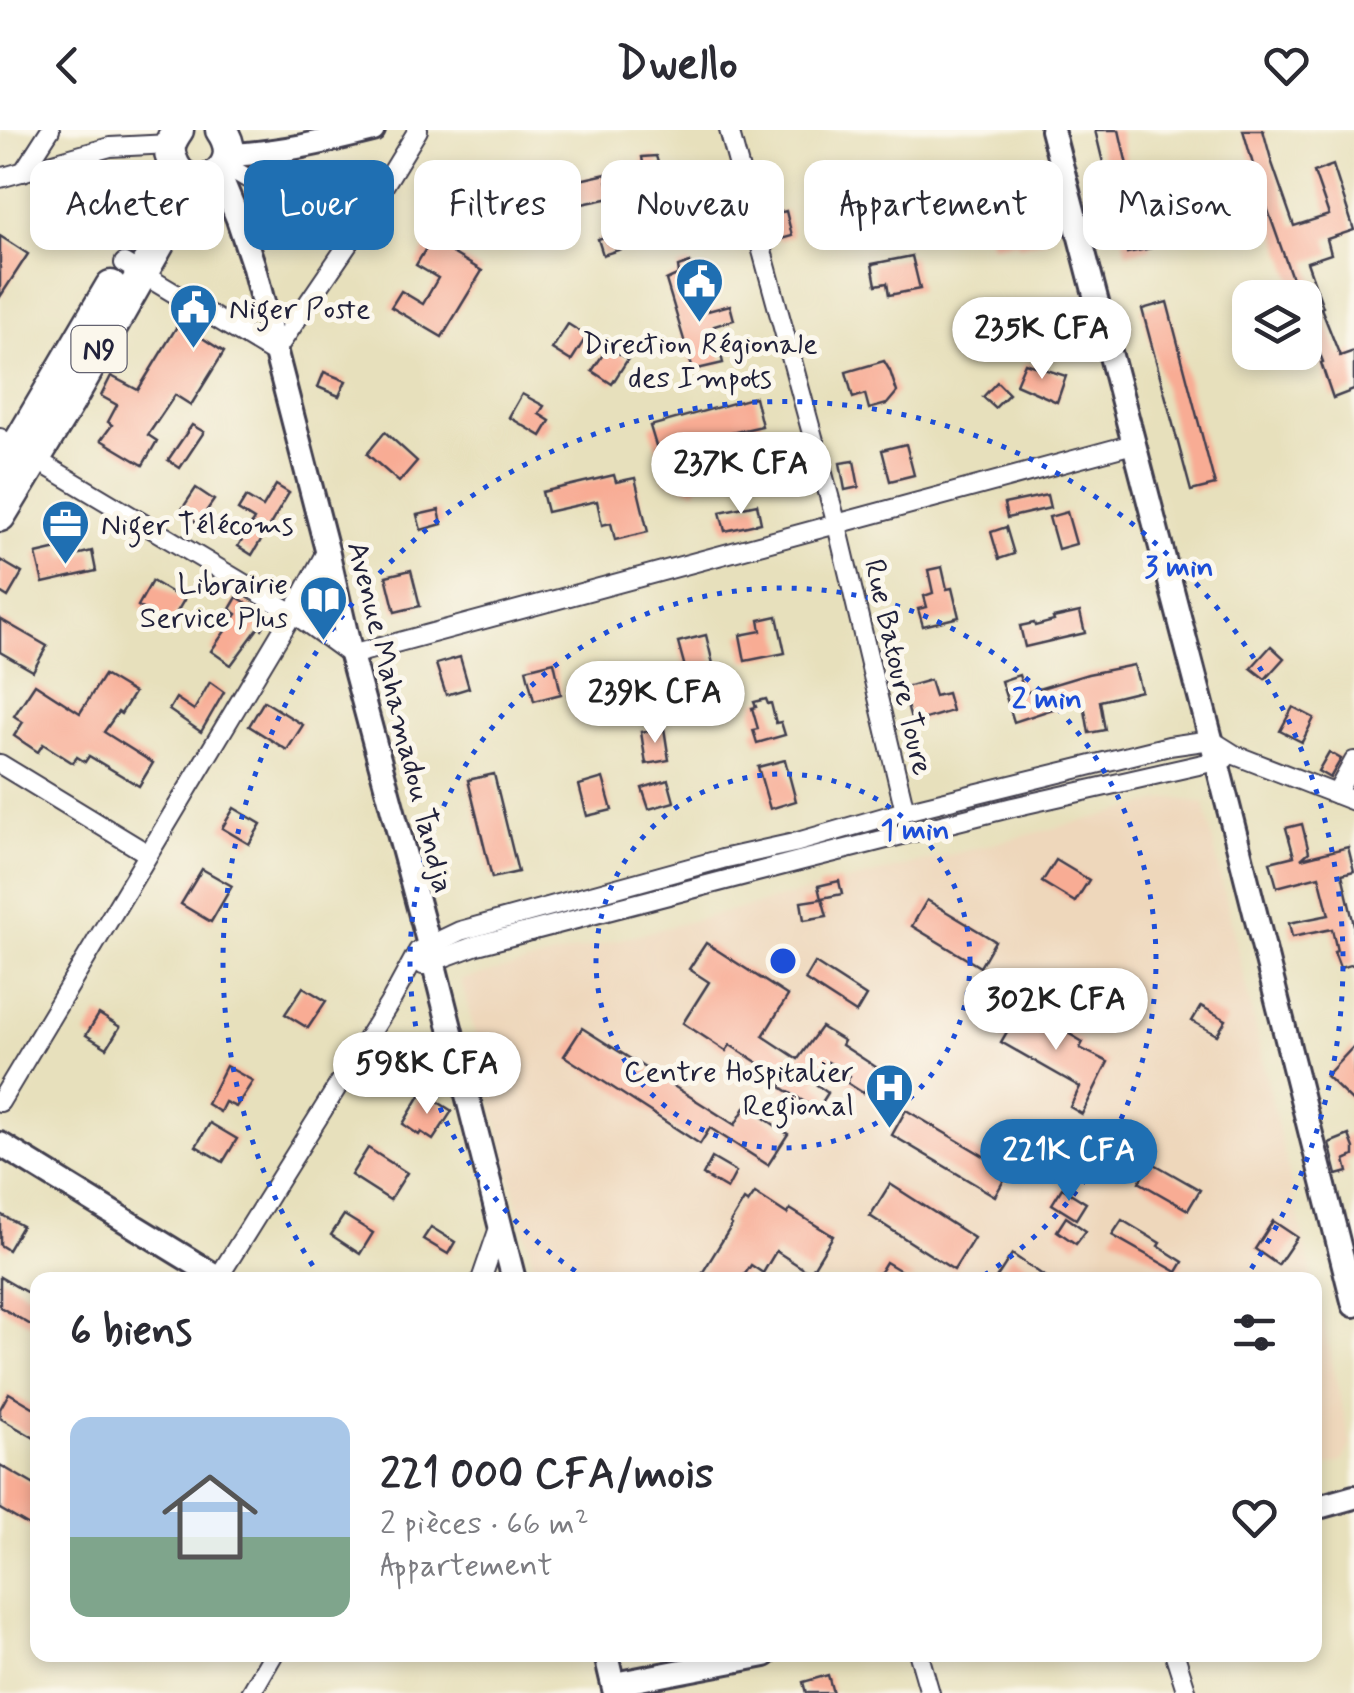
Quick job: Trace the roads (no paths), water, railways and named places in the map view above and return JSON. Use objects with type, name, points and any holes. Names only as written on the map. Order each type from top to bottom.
[{"type":"highway","name":"N9","points":[[0,475],[133,268],[196,151]]},
{"type":"highway","name":"N9","points":[[0,516],[17,448]]},
{"type":"street","points":[[22,172],[50,130]]},
{"type":"street","points":[[0,178],[110,147],[268,153],[373,130]]},
{"type":"street","points":[[394,169],[418,130]]},
{"type":"street","name":"Rue Batoure Toure","points":[[729,130],[837,525],[905,810]]},
{"type":"street","points":[[1052,130],[1133,444],[1221,752],[1354,1305]]},
{"type":"street","points":[[196,151],[244,179]]},
{"type":"street","name":"Avenue Mahamadou Tandja","points":[[196,151],[238,219],[252,264],[327,550],[424,957],[512,1272]]},
{"type":"street","points":[[133,268],[274,353],[344,250]]},
{"type":"street","points":[[17,448],[293,613],[351,655],[1133,444]]},
{"type":"street","points":[[0,1102],[327,550]]},
{"type":"street","points":[[224,1272],[392,999],[424,957],[460,931],[722,859],[794,844],[905,810],[1169,746],[1221,752],[1354,801]]},
{"type":"street","points":[[424,957],[1171,770],[1221,752]]},
{"type":"street","points":[[1336,794],[1354,761]]},
{"type":"street","points":[[0,764],[148,854]]},
{"type":"street","points":[[580,898],[585,918]]},
{"type":"street","points":[[0,1144],[209,1272]]},
{"type":"street","points":[[484,1272],[500,1225]]},
{"type":"street","points":[[1322,1506],[1354,1497]]},
{"type":"street","points":[[251,1693],[269,1662]]},
{"type":"street","points":[[608,1662],[615,1689],[734,1662]]},
{"type":"street","points":[[920,1662],[930,1693]]},
{"type":"street","points":[[1177,1662],[1187,1693]]},
{"type":"place","name":"Direction Régionale des Impots","points":[[700,324]]},
{"type":"place","name":"Niger Poste","points":[[194,350]]},
{"type":"place","name":"Niger Télécoms","points":[[66,566]]},
{"type":"place","name":"Librairie Service Plus","points":[[323,642]]},
{"type":"place","name":"Centre Hospitalier Regional","points":[[889,1130]]}]
